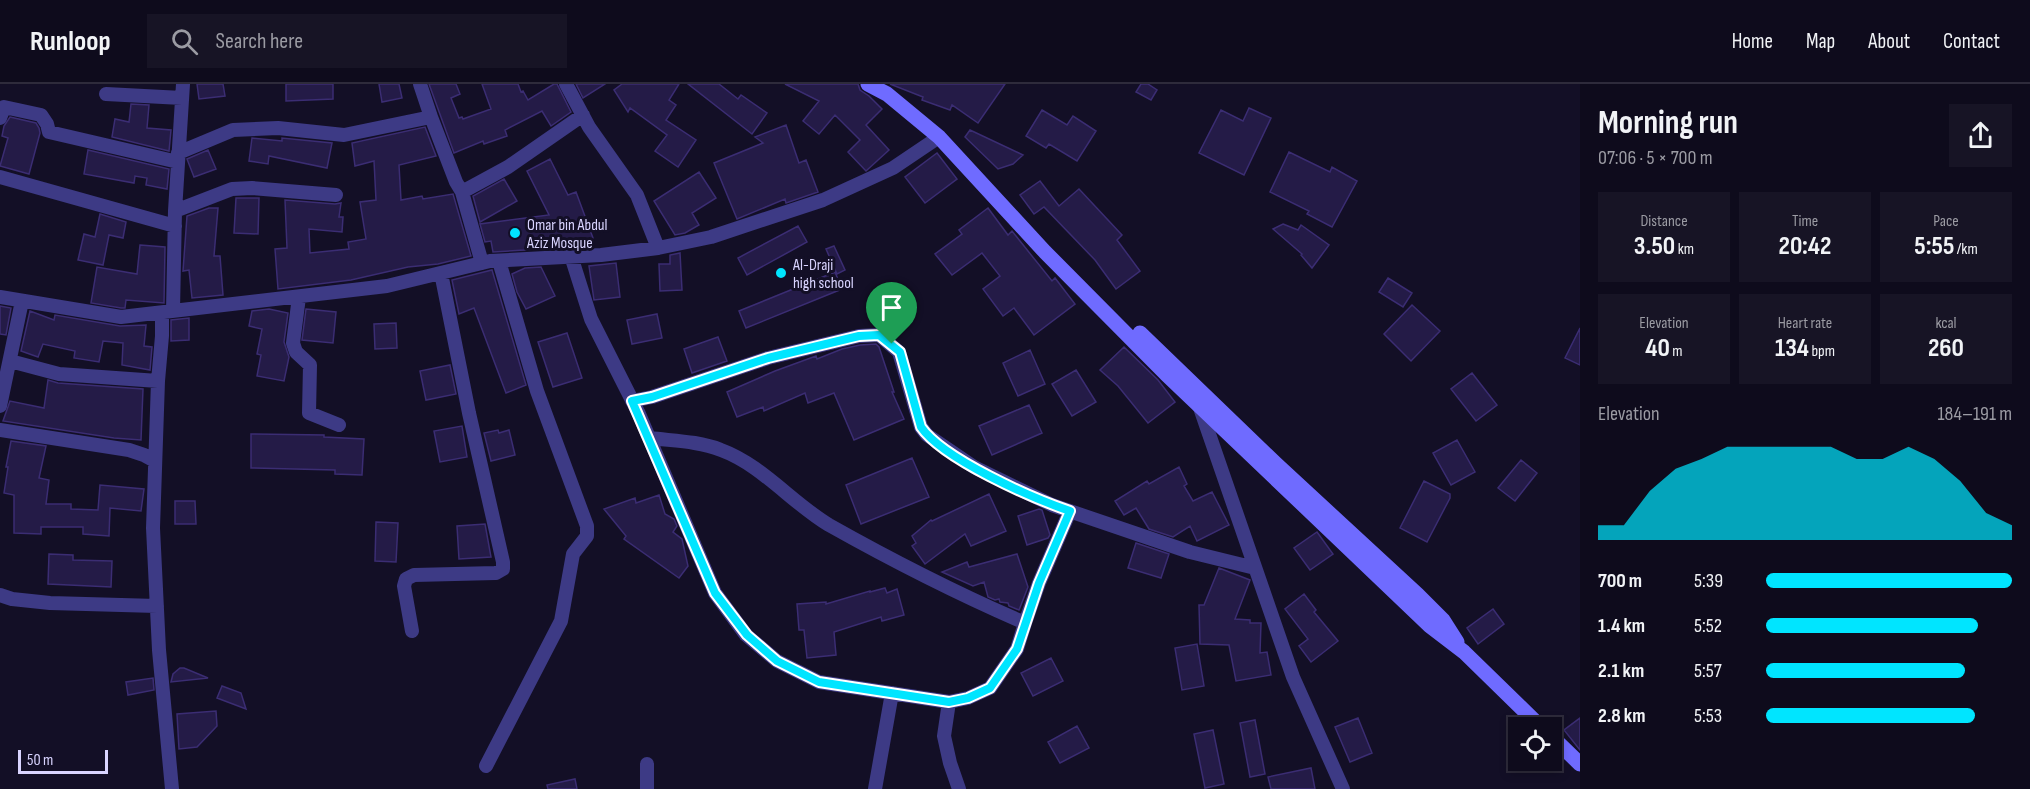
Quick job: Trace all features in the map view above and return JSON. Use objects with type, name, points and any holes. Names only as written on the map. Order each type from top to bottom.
[{"type":"main road","points":[[867,84],[887,94],[939,137],[1045,252],[1199,405],[1430,626],[1464,652],[1531,717]]},
{"type":"main road","points":[[1014,217],[1047,243],[1276,464],[1419,595],[1443,620],[1464,652]]},
{"type":"main road","points":[[1562,747],[1580,764]]},
{"type":"street","points":[[420,84],[456,182],[462,192],[482,263]]},
{"type":"street","points":[[566,84],[589,127],[637,195],[658,248]]},
{"type":"street","points":[[106,94],[182,91],[175,226],[158,381],[153,528],[172,789]]},
{"type":"street","points":[[0,117],[4,107],[10,107],[41,115],[49,132],[178,158],[233,130],[278,128],[344,135],[431,117]]},
{"type":"street","points":[[462,192],[508,167],[583,115]]},
{"type":"street","points":[[0,297],[121,317],[387,286],[482,263],[658,248],[711,237],[823,200],[893,168],[939,137]]},
{"type":"street","points":[[0,177],[175,226]]},
{"type":"street","points":[[175,211],[232,189],[252,188],[336,195]]},
{"type":"street","points":[[571,256],[591,319],[650,438],[715,593],[747,635],[777,661],[819,682],[949,702],[968,698],[990,688],[1017,649],[1039,583],[1070,511]]},
{"type":"street","points":[[486,766],[561,621],[573,554],[587,536],[587,526],[537,391],[499,261]]},
{"type":"street","points":[[412,631],[404,586],[406,579],[414,575],[496,573],[502,569],[503,562],[469,413],[441,273]]},
{"type":"street","points":[[299,297],[293,343],[296,352],[310,365],[309,413],[339,425]]},
{"type":"street","points":[[0,406],[22,301]]},
{"type":"street","points":[[632,401],[652,397],[768,358],[859,336],[879,335],[900,352],[921,427],[927,435],[958,458],[1003,483],[1070,511],[1190,552],[1255,568]]},
{"type":"street","points":[[10,361],[59,374],[158,381]]},
{"type":"street","points":[[1199,405],[1293,677],[1343,789]]},
{"type":"street","points":[[0,430],[129,450],[155,461]]},
{"type":"street","points":[[650,438],[692,442],[721,450],[740,459],[826,523],[966,597],[1025,623]]},
{"type":"street","points":[[0,595],[12,599],[50,603],[157,606]]},
{"type":"street","points":[[875,789],[892,693]]},
{"type":"street","points":[[949,702],[944,736],[959,789]]},
{"type":"street","points":[[648,764],[648,789]]},
{"type":"building","points":[[197,84],[223,84],[225,96],[199,99]]},
{"type":"building","points":[[286,84],[333,84],[333,99],[286,101]]},
{"type":"building","points":[[379,84],[399,84],[402,98],[382,102]]},
{"type":"building","points":[[429,84],[456,84],[460,94],[451,98],[459,118],[463,119],[491,109],[482,84],[518,84],[528,100],[557,84],[571,112],[551,126],[542,111],[505,130],[507,136],[484,144],[483,141],[454,153]]},
{"type":"building","points":[[576,84],[605,84],[583,98]]},
{"type":"building","points":[[622,84],[679,84],[669,100],[676,105],[666,120],[696,140],[678,167],[655,151],[667,135],[630,108],[628,112],[614,90]]},
{"type":"building","points":[[688,84],[719,84],[738,99],[741,95],[767,113],[752,134]]},
{"type":"building","points":[[785,84],[858,84],[860,90],[882,109],[866,125],[889,150],[866,171],[848,152],[860,140],[835,115],[819,134],[803,121],[819,101]]},
{"type":"building","points":[[890,84],[1005,84],[978,123],[952,105],[950,110],[922,100],[923,97]]},
{"type":"building","points":[[1141,84],[1148,84],[1157,90],[1151,100],[1136,92]]},
{"type":"building","points":[[131,104],[149,105],[147,128],[171,130],[169,151],[112,137],[115,119],[129,122]]},
{"type":"building","points":[[1249,108],[1271,118],[1244,175],[1199,153],[1221,110],[1243,121]]},
{"type":"building","points":[[1042,110],[1067,125],[1073,116],[1096,131],[1077,161],[1049,144],[1046,148],[1026,136]]},
{"type":"building","points":[[10,117],[36,123],[39,128],[40,133],[29,174],[0,166],[8,138],[2,136],[4,126]]},
{"type":"building","points":[[786,125],[799,163],[806,160],[818,192],[786,203],[785,199],[737,219],[714,163],[763,143],[755,137]]},
{"type":"building","points":[[425,127],[436,156],[399,165],[401,200],[453,194],[471,256],[351,280],[278,289],[275,249],[287,248],[285,200],[341,203],[339,217],[343,217],[342,232],[309,229],[310,253],[349,249],[348,242],[366,239],[360,202],[376,200],[374,161],[355,166],[352,143]]},
{"type":"building","points":[[970,130],[1023,155],[1013,164],[998,169],[965,137]]},
{"type":"building","points":[[252,138],[282,141],[282,138],[332,143],[327,168],[269,156],[268,164],[249,161]]},
{"type":"building","points":[[88,150],[169,169],[167,189],[146,185],[147,178],[135,176],[134,183],[84,174]]},
{"type":"building","points":[[208,150],[216,169],[194,177],[187,159]]},
{"type":"building","points":[[1289,152],[1330,172],[1332,167],[1357,181],[1332,227],[1307,214],[1309,211],[1270,192]]},
{"type":"building","points":[[937,153],[957,179],[925,203],[905,177]]},
{"type":"building","points":[[550,159],[568,195],[576,192],[593,238],[579,243],[493,252],[491,241],[485,242],[480,224],[549,215],[527,171]]},
{"type":"building","points":[[699,172],[716,198],[692,213],[699,225],[685,233],[675,235],[654,201]]},
{"type":"building","points":[[504,179],[517,201],[480,222],[473,196]]},
{"type":"building","points":[[1040,181],[1059,206],[1079,189],[1122,235],[1117,240],[1140,271],[1116,289],[1095,260],[1044,207],[1034,214],[1020,195]]},
{"type":"building","points":[[236,198],[259,198],[258,234],[234,233]]},
{"type":"building","points":[[209,208],[218,208],[214,256],[220,256],[223,295],[192,298],[189,270],[183,271],[187,216]]},
{"type":"building","points":[[988,208],[1008,235],[1012,231],[1052,281],[1055,278],[1075,304],[1034,335],[1014,308],[1003,316],[983,289],[1000,276],[982,253],[952,275],[935,254],[962,234],[959,230]]},
{"type":"building","points":[[100,214],[126,222],[123,238],[109,235],[103,265],[78,260],[84,234],[95,237]]},
{"type":"building","points":[[1283,224],[1298,230],[1301,225],[1329,245],[1312,268],[1302,254],[1273,229]]},
{"type":"building","points":[[798,226],[807,242],[747,275],[738,258]]},
{"type":"building","points":[[140,245],[165,247],[164,303],[126,300],[125,308],[121,308],[91,303],[97,267],[137,274]]},
{"type":"building","points":[[834,246],[845,270],[837,274],[826,249]]},
{"type":"building","points":[[680,253],[682,290],[660,291],[659,264],[670,264],[670,255]]},
{"type":"building","points":[[616,263],[620,297],[594,300],[589,266]]},
{"type":"building","points":[[541,267],[555,296],[526,309],[517,292],[512,274],[525,268]]},
{"type":"building","points":[[492,270],[526,385],[506,393],[474,308],[459,314],[452,280]]},
{"type":"building","points":[[835,272],[842,289],[746,328],[739,311]]},
{"type":"building","points":[[1388,278],[1412,293],[1403,307],[1379,292]]},
{"type":"building","points":[[1412,305],[1440,331],[1411,361],[1384,334]]},
{"type":"building","points":[[0,306],[11,308],[6,335],[0,334]]},
{"type":"building","points":[[269,309],[288,313],[284,342],[289,357],[284,381],[257,376],[261,355],[257,354],[262,329],[249,326],[252,311]]},
{"type":"building","points":[[306,309],[336,312],[333,343],[302,340]]},
{"type":"building","points":[[30,311],[54,320],[55,315],[120,326],[146,325],[144,346],[152,347],[150,370],[122,365],[123,343],[103,341],[99,362],[74,358],[75,351],[43,344],[38,357],[21,351]]},
{"type":"building","points":[[657,314],[662,338],[632,344],[627,320]]},
{"type":"building","points":[[189,318],[189,340],[171,341],[171,320]]},
{"type":"building","points":[[396,323],[397,348],[375,349],[374,324]]},
{"type":"building","points":[[1580,328],[1580,365],[1565,358]]},
{"type":"building","points":[[567,333],[582,378],[553,387],[538,342]]},
{"type":"building","points":[[718,337],[727,361],[692,373],[684,349]]},
{"type":"building","points":[[876,344],[904,419],[854,440],[834,393],[808,403],[805,393],[764,411],[763,407],[737,417],[727,392],[816,356],[817,359],[842,349]]},
{"type":"building","points":[[1124,347],[1158,380],[1175,402],[1148,423],[1118,386],[1100,370]]},
{"type":"building","points":[[1030,350],[1045,384],[1018,396],[1003,363]]},
{"type":"building","points":[[450,365],[456,394],[426,400],[420,371]]},
{"type":"building","points":[[1076,370],[1096,402],[1072,416],[1052,384]]},
{"type":"building","points":[[1472,373],[1497,405],[1476,421],[1451,389]]},
{"type":"building","points":[[48,380],[58,383],[143,389],[141,440],[3,421],[10,401],[44,408]]},
{"type":"building","points":[[1029,405],[1042,433],[992,455],[979,426]]},
{"type":"building","points":[[462,426],[467,457],[440,462],[434,431]]},
{"type":"building","points":[[498,430],[499,433],[509,430],[515,455],[491,461],[484,433]]},
{"type":"building","points":[[251,434],[324,435],[324,437],[364,439],[362,475],[335,474],[335,470],[251,468]]},
{"type":"building","points":[[1457,440],[1475,472],[1451,485],[1433,453]]},
{"type":"building","points":[[11,441],[46,446],[39,478],[49,480],[46,504],[71,504],[71,509],[98,510],[100,485],[144,489],[141,511],[110,508],[109,536],[83,534],[83,527],[41,527],[41,534],[14,533],[14,495],[4,493]]},
{"type":"building","points":[[912,458],[929,497],[861,524],[846,485]]},
{"type":"building","points":[[1521,460],[1537,473],[1515,501],[1498,488]]},
{"type":"building","points":[[1179,467],[1187,484],[1184,486],[1193,501],[1212,492],[1229,525],[1197,541],[1190,526],[1173,537],[1149,529],[1136,508],[1124,515],[1115,501],[1147,481],[1149,484]]},
{"type":"building","points":[[1424,481],[1450,494],[1427,542],[1400,528]]},
{"type":"building","points":[[989,494],[1006,531],[971,546],[965,534],[925,564],[912,546],[916,543],[912,536],[931,520]]},
{"type":"building","points":[[659,495],[665,514],[674,519],[677,526],[673,532],[682,539],[688,566],[679,578],[624,539],[626,536],[604,509],[635,498],[636,503]]},
{"type":"building","points":[[175,501],[195,501],[196,524],[175,524]]},
{"type":"building","points":[[1042,510],[1050,535],[1048,538],[1027,545],[1018,516]]},
{"type":"building","points":[[376,522],[398,523],[396,562],[375,561]]},
{"type":"building","points":[[485,524],[491,557],[459,559],[457,526]]},
{"type":"building","points":[[1317,532],[1333,554],[1310,570],[1294,548]]},
{"type":"building","points":[[1136,543],[1169,554],[1161,578],[1128,568]]},
{"type":"building","points":[[49,554],[73,555],[73,560],[112,561],[111,587],[48,584]]},
{"type":"building","points":[[1017,554],[1028,587],[1019,610],[1009,606],[1008,603],[1000,602],[999,599],[988,597],[984,582],[973,586],[942,572],[967,562],[969,567]]},
{"type":"building","points":[[1219,568],[1250,580],[1235,619],[1261,623],[1260,653],[1267,652],[1271,675],[1236,681],[1229,645],[1200,644],[1199,605],[1204,605]]},
{"type":"building","points":[[885,588],[887,593],[897,589],[904,615],[882,621],[881,617],[834,632],[836,655],[807,658],[804,630],[799,630],[797,604],[826,602],[826,604]]},
{"type":"building","points":[[1304,594],[1316,610],[1314,612],[1338,641],[1311,662],[1299,646],[1308,639],[1285,609]]},
{"type":"building","points":[[1493,609],[1504,624],[1478,644],[1467,628]]},
{"type":"building","points":[[1197,644],[1204,686],[1182,690],[1175,648]]},
{"type":"building","points":[[1051,658],[1063,681],[1033,696],[1021,673]]},
{"type":"building","points":[[180,668],[208,678],[171,682],[173,674]]},
{"type":"building","points":[[153,678],[154,690],[128,695],[126,682]]},
{"type":"building","points":[[222,686],[241,693],[246,709],[217,698]]},
{"type":"building","points":[[216,711],[217,726],[197,747],[179,749],[177,714]]},
{"type":"building","points":[[1358,718],[1372,753],[1350,762],[1335,727]]},
{"type":"building","points":[[1580,718],[1580,750],[1564,730]]},
{"type":"building","points":[[1255,720],[1265,774],[1250,777],[1240,723]]},
{"type":"building","points":[[1077,726],[1089,748],[1060,763],[1048,742]]},
{"type":"building","points":[[1213,730],[1224,784],[1205,788],[1194,734]]},
{"type":"building","points":[[1311,768],[1315,789],[1271,789],[1268,777]]},
{"type":"building","points":[[575,779],[577,789],[548,789],[547,785]]},
{"type":"place","name":"Omar bin Abdul Aziz Mosque","points":[[515,233]]},
{"type":"place","name":"Al-Draji high school","points":[[781,273]]},
{"type":"route","points":[[879,335],[892,344],[900,352],[921,427],[927,435],[951,453],[1003,483],[1070,511],[1039,583],[1017,649],[990,688],[968,698],[949,702],[819,682],[777,661],[747,635],[715,593],[632,401],[652,397],[768,358],[859,336],[879,335]]}]
